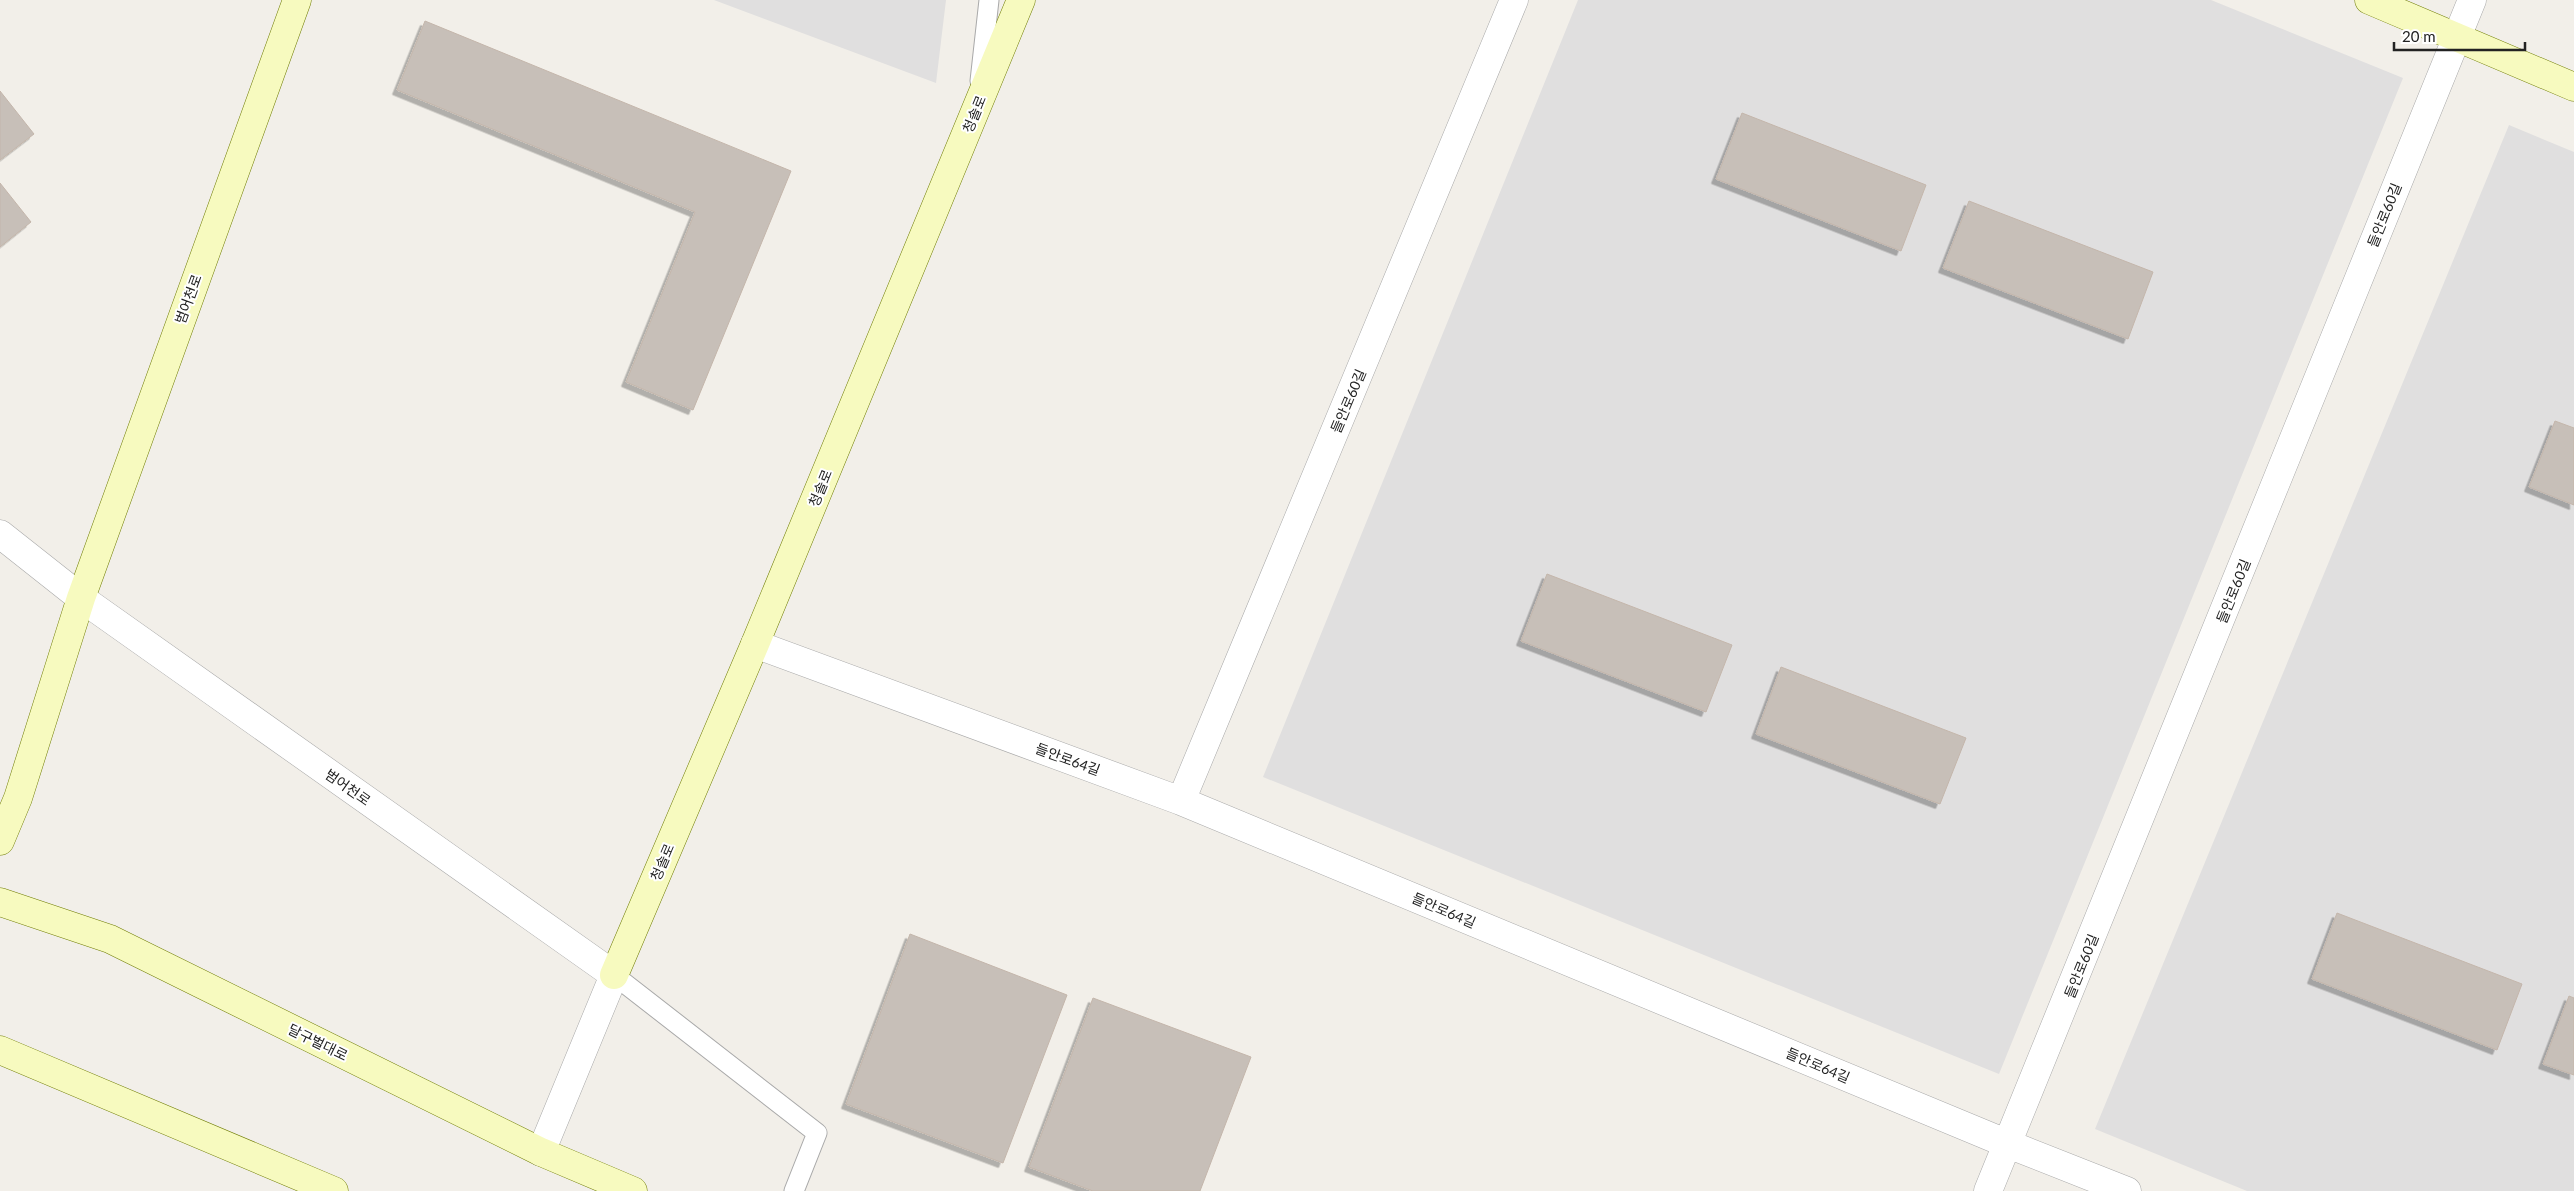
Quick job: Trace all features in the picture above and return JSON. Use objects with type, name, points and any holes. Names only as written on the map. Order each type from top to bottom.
[{"type":"main road","name":"범어천로","points":[[0,841],[18,798],[81,598],[297,0]]},
{"type":"main road","name":"청솔로","points":[[614,975],[755,644],[1022,0]]},
{"type":"main road","points":[[2369,0],[2574,87]]},
{"type":"main road","name":"달구벌대로","points":[[0,902],[110,939],[541,1152],[633,1191]]},
{"type":"main road","points":[[0,1050],[334,1191]]},
{"type":"street","name":"들안로60길","points":[[1181,801],[1514,0]]},
{"type":"street","name":"들안로60길","points":[[2008,1144],[2472,0]]},
{"type":"street","points":[[0,534],[81,598]]},
{"type":"street","name":"범어천로","points":[[81,598],[614,975]]},
{"type":"street","name":"들안로64길","points":[[755,644],[1181,801],[2008,1144],[2127,1191]]},
{"type":"street","points":[[541,1152],[614,975]]},
{"type":"street","points":[[1988,1191],[2008,1144]]},
{"type":"lane","points":[[977,107],[989,0]]},
{"type":"lane","points":[[614,975],[817,1133],[794,1191]]},
{"type":"shaded area","points":[[714,0],[946,0],[936,83]]},
{"type":"shaded area","points":[[1578,0],[2211,0],[2403,78],[1999,1074],[1263,777]]},
{"type":"shaded area","points":[[2509,125],[2574,152],[2574,1191],[2247,1191],[2095,1129]]},
{"type":"building","points":[[425,21],[791,171],[693,410],[626,382],[695,212],[397,90]]},
{"type":"building","points":[[0,91],[34,134],[0,160]]},
{"type":"building","points":[[1742,113],[1926,185],[1901,251],[1716,179]]},
{"type":"building","points":[[0,183],[31,222],[0,247]]},
{"type":"building","points":[[1969,201],[2153,272],[2128,339],[1943,268]]},
{"type":"building","points":[[2555,421],[2574,428],[2574,505],[2529,487]]},
{"type":"building","points":[[1547,574],[1732,645],[1706,712],[1521,641]]},
{"type":"building","points":[[1781,667],[1966,738],[1940,804],[1756,734]]},
{"type":"building","points":[[2337,913],[2522,984],[2497,1050],[2312,979]]},
{"type":"building","points":[[910,934],[1067,995],[1003,1163],[846,1104]]},
{"type":"building","points":[[2569,996],[2574,998],[2574,1075],[2543,1064]]},
{"type":"building","points":[[1093,998],[1251,1057],[1200,1191],[1093,1191],[1029,1167]]}]
